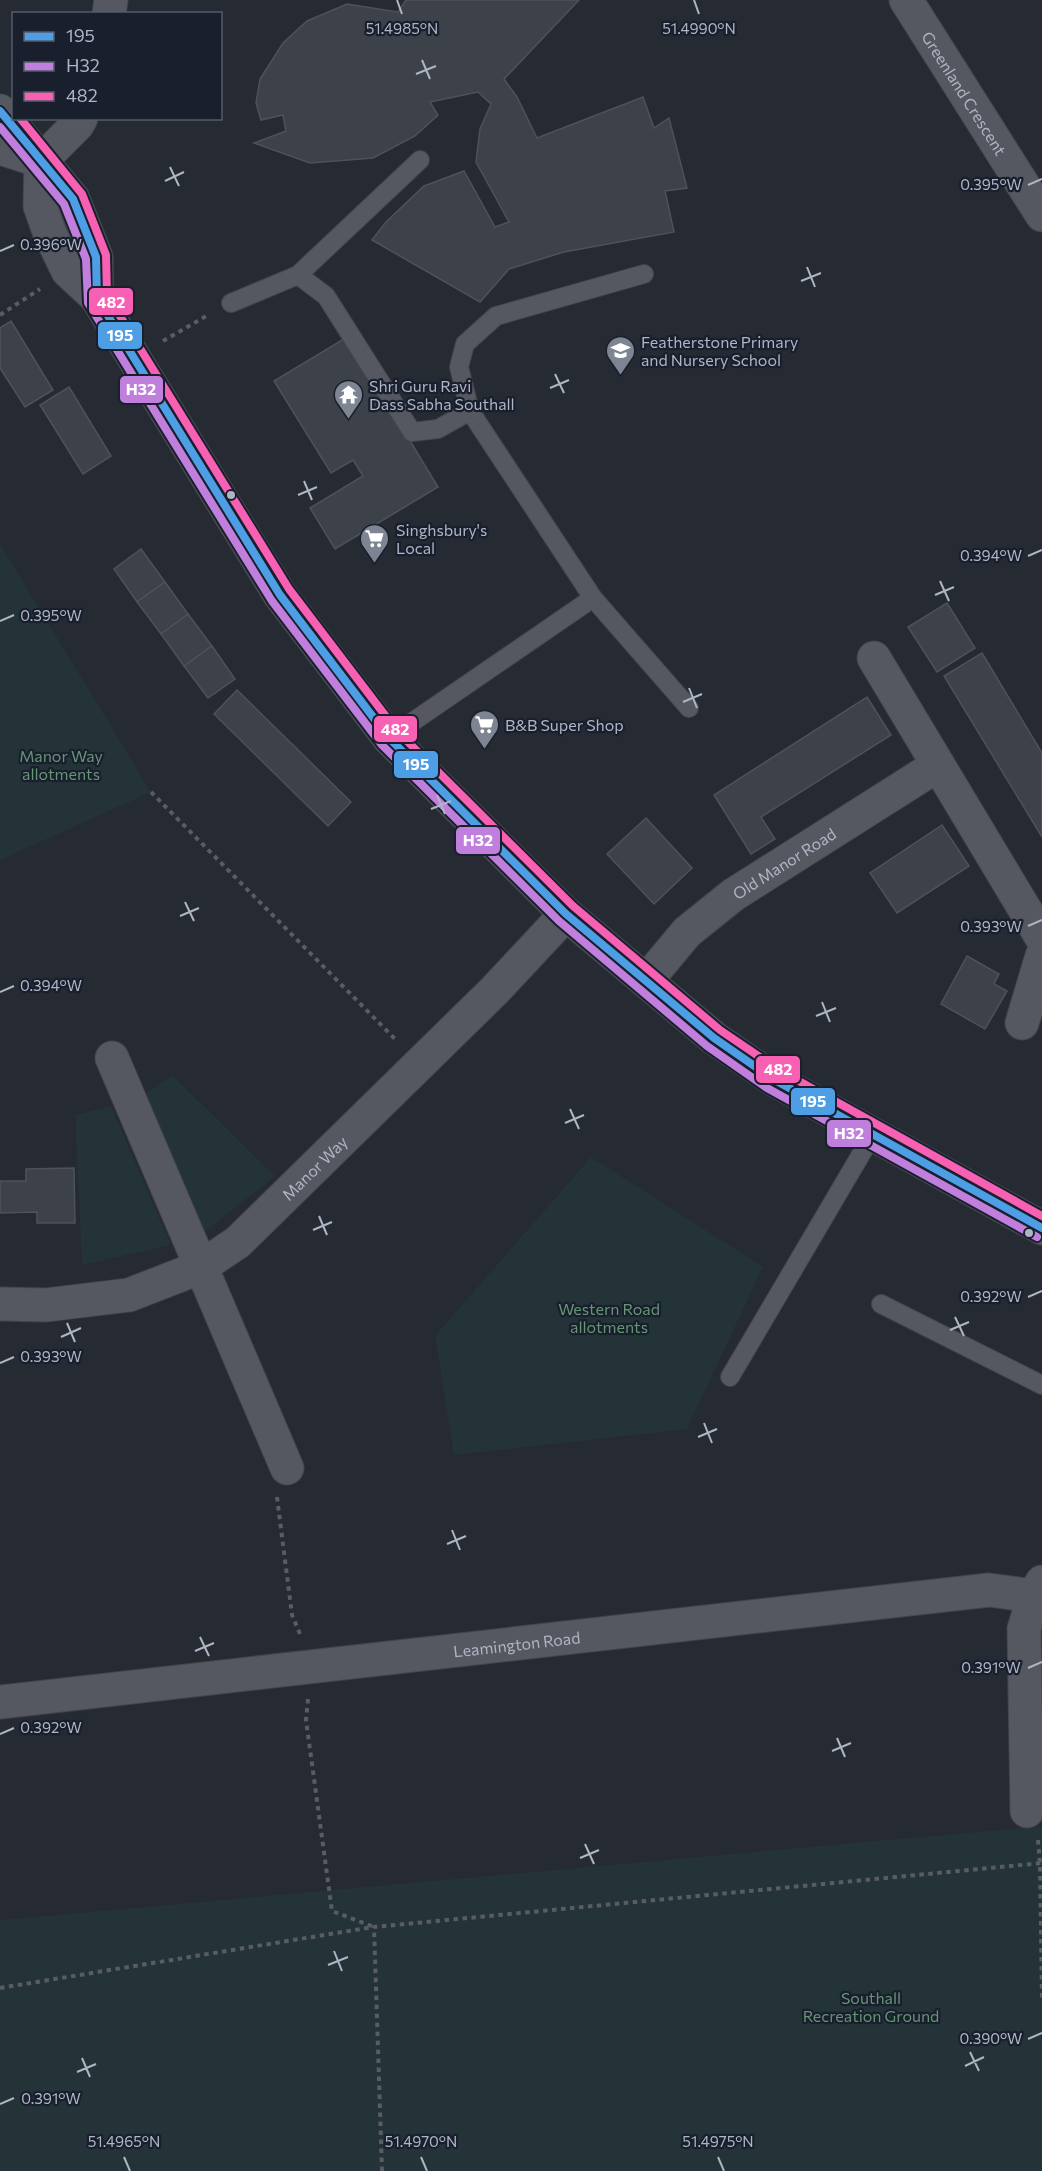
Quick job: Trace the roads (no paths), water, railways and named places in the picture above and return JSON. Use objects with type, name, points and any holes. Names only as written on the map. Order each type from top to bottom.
[{"type":"street","name":"Greenland Crescent","points":[[906,0],[1042,215]]},
{"type":"street","points":[[0,111],[73,199],[96,257],[97,298]]},
{"type":"street","points":[[80,120],[41,161],[40,206],[50,234],[69,271],[97,298],[280,595],[389,738],[566,914],[714,1038],[773,1079],[1042,1228]]},
{"type":"street","points":[[0,148],[41,161]]},
{"type":"street","points":[[874,658],[1042,938]]},
{"type":"street","name":"Old Manor Road","points":[[645,981],[687,932],[733,895],[938,765]]},
{"type":"street","name":"Manor Way","points":[[0,1304],[46,1305],[129,1295],[201,1268],[238,1242],[495,990],[566,914]]},
{"type":"street","points":[[1022,1023],[1042,956]]},
{"type":"street","points":[[112,1059],[287,1468]]},
{"type":"street","points":[[1027,1811],[1024,1629],[1038,1589]]},
{"type":"street","name":"Leamington Road","points":[[0,1702],[989,1590],[1038,1589]]},
{"type":"lane","points":[[231,303],[298,275],[420,160]]},
{"type":"lane","points":[[644,274],[496,316],[465,344],[459,367],[470,411],[593,598],[689,708]]},
{"type":"lane","points":[[298,275],[326,296],[412,432],[438,429],[470,411]]},
{"type":"lane","points":[[389,738],[593,598]]},
{"type":"lane","points":[[730,1377],[873,1134]]},
{"type":"lane","points":[[881,1304],[1042,1385]]},
{"type":"place","name":"Featherstone Primary and Nursery School","points":[[620,376]]},
{"type":"place","name":"Shri Guru Ravi Dass Sabha Southall","points":[[348,420]]},
{"type":"place","name":"Singhsbury's Local","points":[[375,564]]},
{"type":"place","name":"B&B Super Shop","points":[[484,750]]},
{"type":"park label","name":"Manor Way allotments","points":[[61,764]]},
{"type":"park label","name":"Western Road allotments","points":[[609,1317]]},
{"type":"park label","name":"Southall Recreation Ground","points":[[871,2006]]}]
